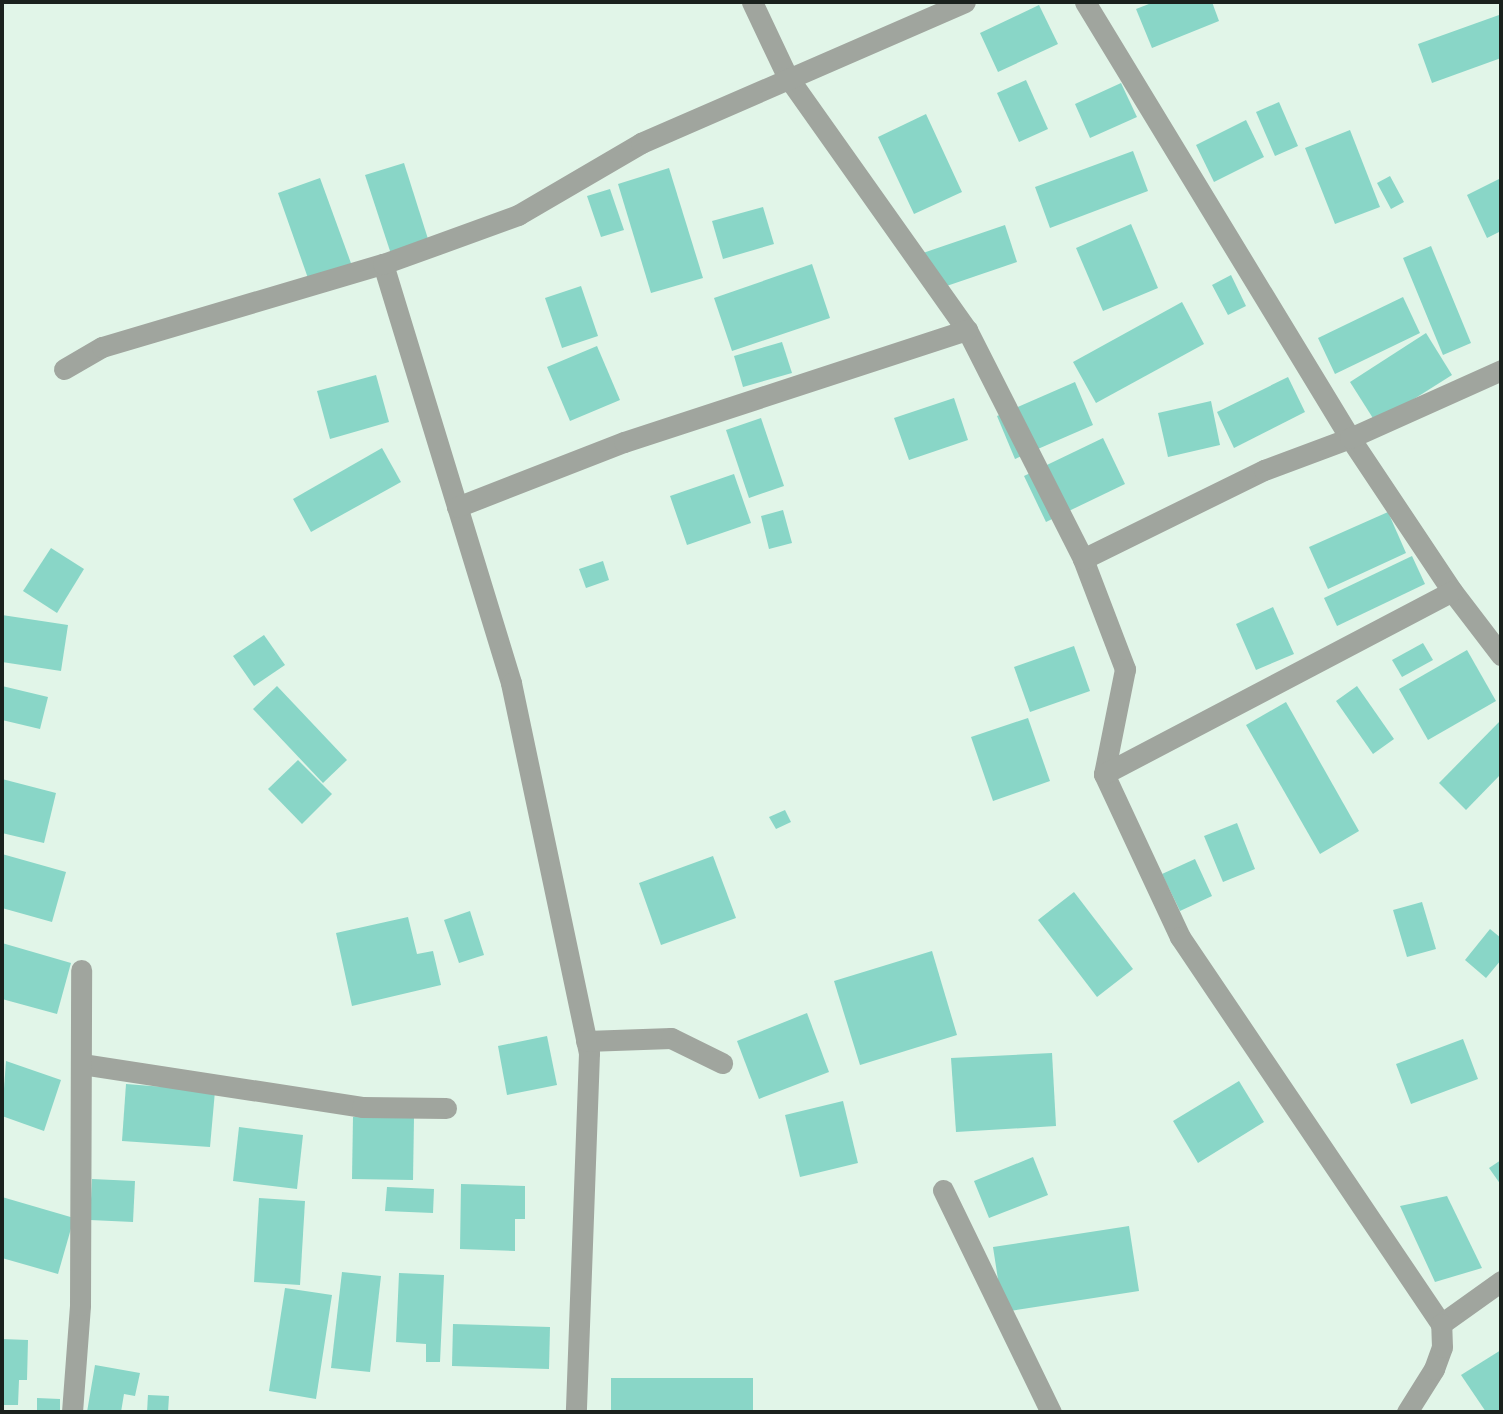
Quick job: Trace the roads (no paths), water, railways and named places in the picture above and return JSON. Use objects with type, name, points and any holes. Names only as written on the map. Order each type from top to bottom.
[{"type":"street","points":[[752,2],[787,76],[967,330],[1083,559],[1125,669],[1104,774],[1180,937],[1441,1324],[1442,1347],[1434,1369],[1407,1412]]},
{"type":"street","points":[[64,369],[102,347],[383,264],[518,215],[640,143],[787,76],[965,2]]},
{"type":"street","points":[[1085,2],[1350,438],[1452,591],[1501,654]]},
{"type":"street","points":[[383,264],[511,683],[586,1041],[576,1412]]},
{"type":"street","points":[[457,507],[624,442],[967,330]]},
{"type":"street","points":[[1083,559],[1264,470],[1350,438],[1501,370]]},
{"type":"street","points":[[1104,774],[1452,591]]},
{"type":"street","points":[[72,1412],[80,1305],[80,970]]},
{"type":"street","points":[[586,1041],[671,1038],[722,1063]]},
{"type":"street","points":[[82,1064],[362,1107],[446,1108]]},
{"type":"street","points":[[943,1190],[1052,1412]]},
{"type":"street","points":[[1441,1324],[1501,1281]]}]
